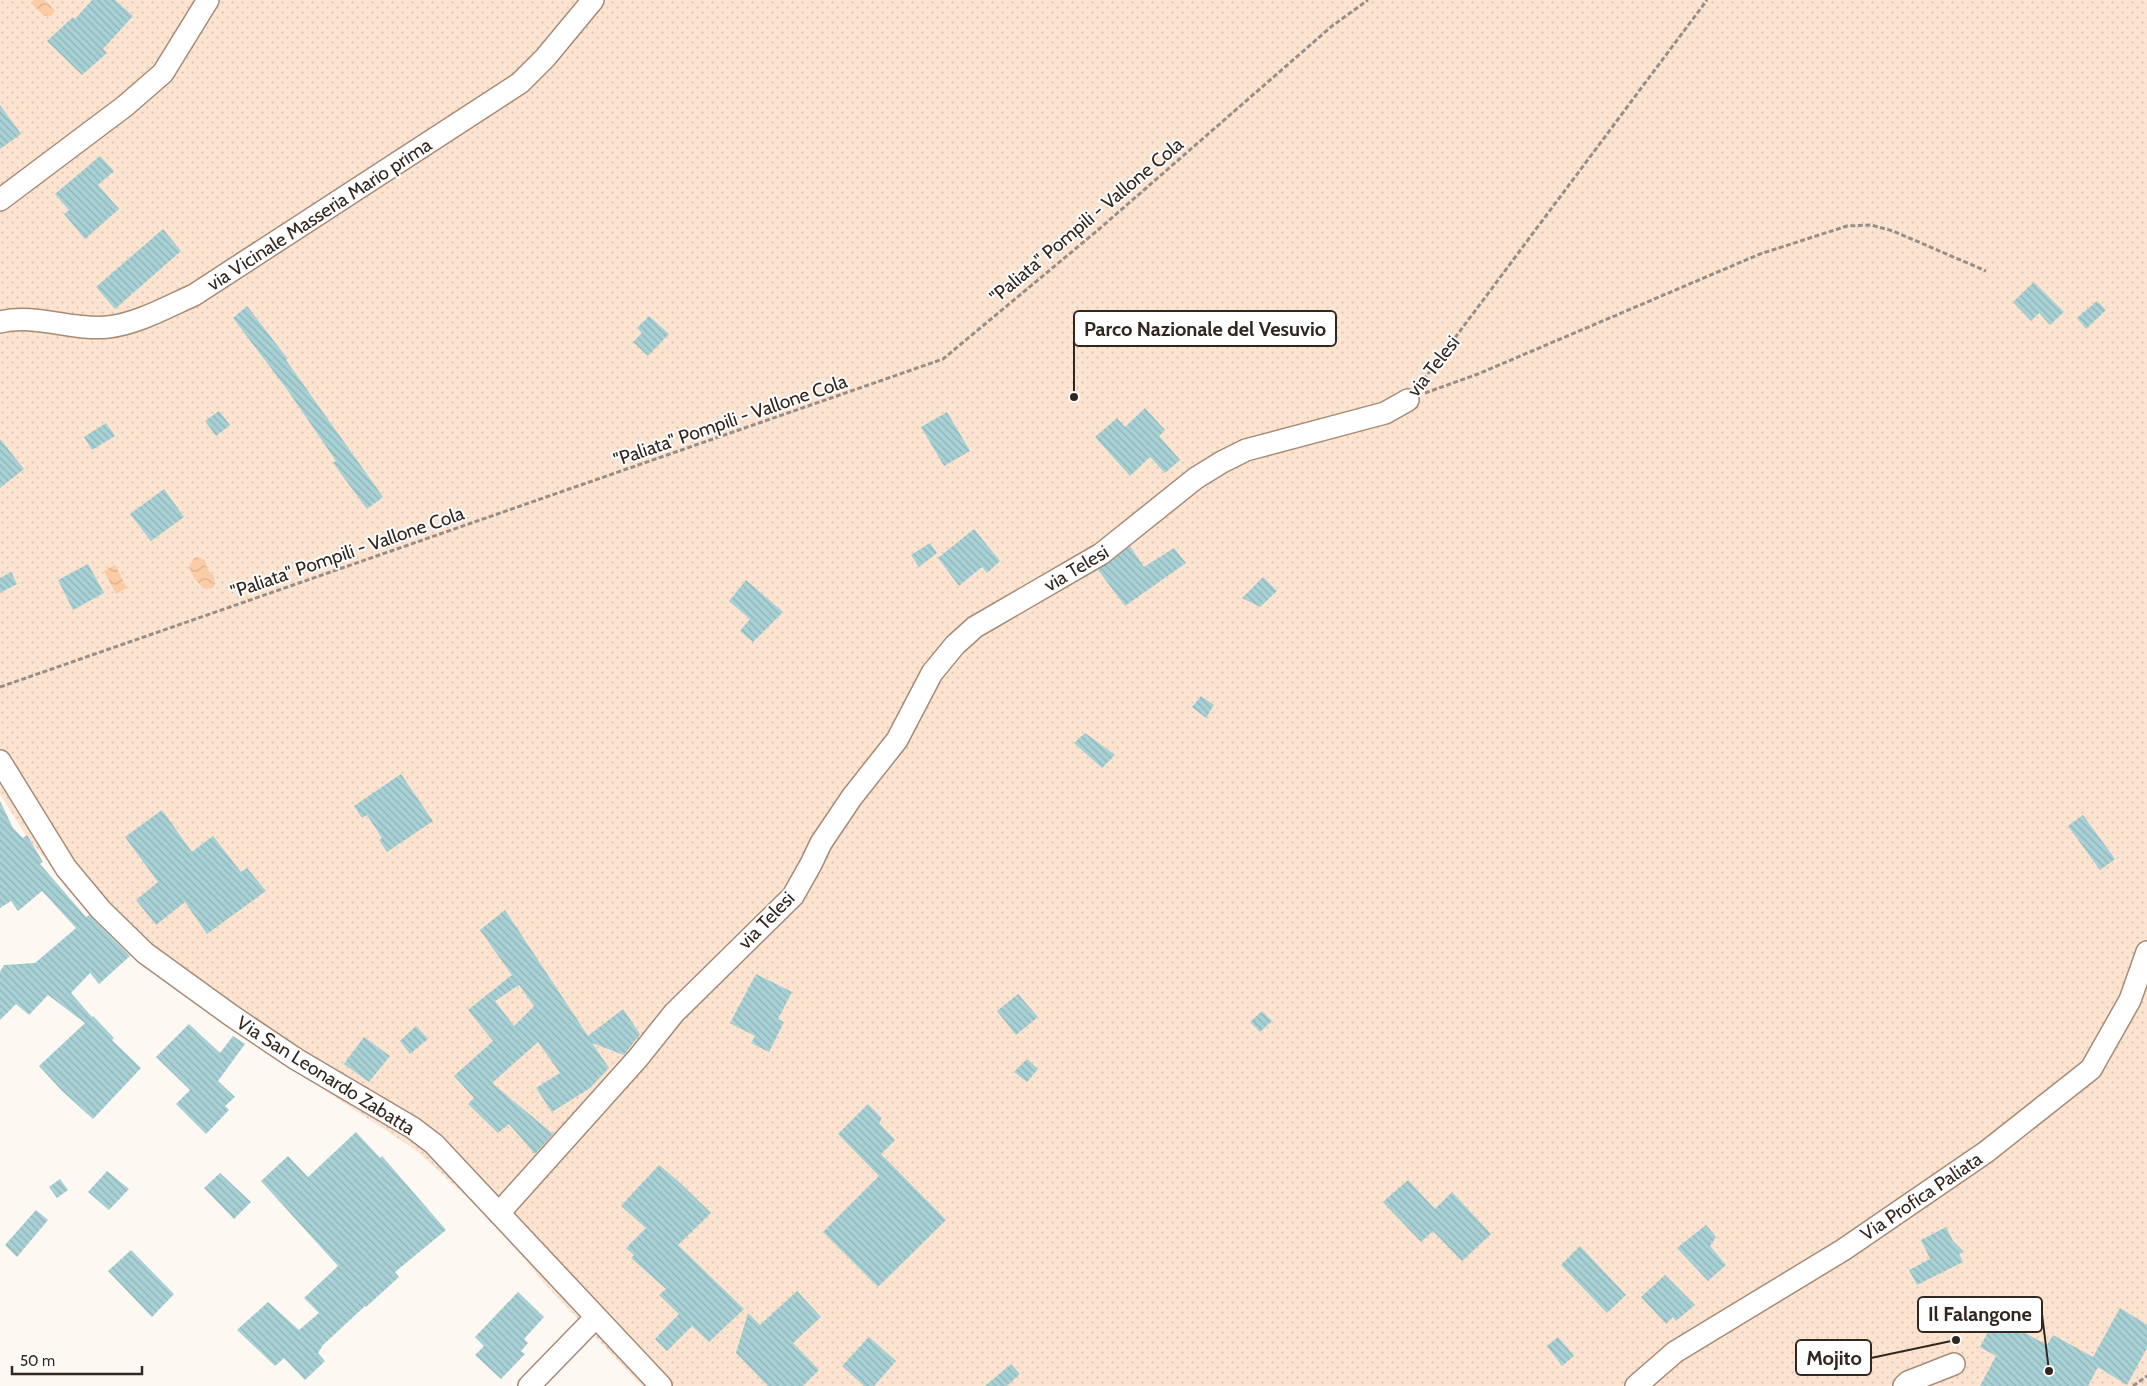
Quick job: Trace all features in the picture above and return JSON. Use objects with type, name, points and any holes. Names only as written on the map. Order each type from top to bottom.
[{"type":"street","points":[[0,200],[125,106],[163,73],[208,0]]},
{"type":"street","name":"via Vicinale Masseria Mario prima","points":[[0,322],[25,320],[106,328],[156,312],[194,295],[520,83],[545,58],[593,0]]},
{"type":"street","name":"via Telesi","points":[[499,1213],[638,1058],[674,1013],[793,896],[812,864],[821,843],[852,797],[897,740],[932,672],[955,645],[975,627],[1101,554],[1196,478],[1222,462],[1246,450],[1385,413],[1408,400]]},
{"type":"street","name":"Via San Leonardo Zabatta","points":[[0,761],[6,784],[66,868],[101,910],[145,953],[296,1059],[413,1128],[434,1144],[661,1386]]},
{"type":"street","name":"Via Profica Paliata","points":[[1636,1386],[1676,1352],[1843,1250],[1978,1157],[2091,1069],[2130,1000],[2147,952]]},
{"type":"street","points":[[529,1386],[596,1317]]},
{"type":"street","points":[[1904,1386],[1908,1382],[1954,1364]]},
{"type":"path","name":"\"Paliata\" Pompili - Vallone Cola","points":[[0,687],[942,359],[1098,230],[1332,26],[1368,0]]},
{"type":"path","name":"via Telesi","points":[[1408,400],[1475,313],[1583,164],[1707,0]]},
{"type":"path","points":[[1408,400],[1437,387],[1478,374],[1760,254],[1847,226],[1871,225],[1893,231],[1986,271]]},
{"type":"path","points":[[2133,1386],[2147,1376]]},
{"type":"shaded area","points":[[0,0],[2147,0],[2147,1386],[642,1386],[542,1281],[494,1219],[486,1214],[417,1151],[224,1024],[119,944],[28,839],[0,794]]},
{"type":"water","points":[[34,0],[45,0],[55,11],[51,16],[44,16],[31,3]]},
{"type":"water","points":[[197,557],[205,560],[207,569],[214,576],[215,584],[213,588],[204,589],[194,578],[189,567],[193,559]]},
{"type":"water","points":[[115,565],[127,588],[116,594],[104,571]]},
{"type":"building","points":[[92,0],[115,0],[133,16],[103,49],[107,53],[82,75],[47,41],[73,17],[75,19]]},
{"type":"building","points":[[0,105],[21,134],[0,149]]},
{"type":"building","points":[[100,156],[114,171],[98,185],[119,209],[85,239],[64,214],[69,210],[55,194]]},
{"type":"building","points":[[163,229],[181,251],[115,309],[96,287]]},
{"type":"building","points":[[2034,282],[2064,312],[2050,325],[2039,313],[2031,321],[2013,302]]},
{"type":"building","points":[[2097,301],[2106,310],[2086,329],[2077,318]]},
{"type":"building","points":[[247,306],[287,358],[286,360],[383,497],[367,509],[333,463],[336,461],[286,388],[233,318]]},
{"type":"building","points":[[649,316],[669,334],[648,356],[633,342],[642,333],[637,328]]},
{"type":"building","points":[[1145,408],[1165,430],[1159,436],[1180,460],[1165,473],[1150,457],[1130,476],[1095,437],[1117,418],[1125,427]]},
{"type":"building","points":[[219,411],[230,425],[216,436],[205,421]]},
{"type":"building","points":[[947,412],[970,451],[944,466],[921,427]]},
{"type":"building","points":[[106,423],[115,436],[92,450],[84,437]]},
{"type":"building","points":[[0,439],[24,469],[0,488]]},
{"type":"building","points":[[164,489],[184,517],[151,541],[130,514]]},
{"type":"building","points":[[974,529],[1000,561],[987,573],[982,567],[959,586],[938,558]]},
{"type":"building","points":[[930,543],[937,553],[919,567],[911,555]]},
{"type":"building","points":[[1130,546],[1144,567],[1174,548],[1186,563],[1125,606],[1098,570]]},
{"type":"building","points":[[88,564],[104,593],[73,610],[58,580]]},
{"type":"building","points":[[11,572],[17,584],[0,593],[0,578]]},
{"type":"building","points":[[1263,577],[1277,591],[1260,607],[1242,598]]},
{"type":"building","points":[[746,580],[783,612],[753,642],[740,631],[750,619],[729,601]]},
{"type":"building","points":[[1201,696],[1214,705],[1206,718],[1192,707]]},
{"type":"building","points":[[1085,733],[1115,755],[1102,768],[1074,743]]},
{"type":"building","points":[[401,774],[433,821],[387,852],[379,840],[382,838],[367,815],[362,818],[354,806]]},
{"type":"building","points":[[0,801],[13,828],[23,838],[27,835],[43,862],[40,864],[86,917],[89,915],[130,956],[99,984],[90,973],[71,993],[114,1038],[112,1040],[141,1068],[93,1119],[62,1091],[39,1066],[85,1023],[48,995],[29,1015],[16,1004],[0,1020],[0,972],[4,965],[35,963],[76,928],[42,891],[18,911],[11,901],[0,908]]},
{"type":"building","points":[[162,810],[192,852],[213,836],[241,872],[247,868],[266,891],[207,934],[185,902],[156,925],[136,900],[158,882],[125,837]]},
{"type":"building","points":[[2083,815],[2115,859],[2100,870],[2068,826]]},
{"type":"building","points":[[505,910],[588,1036],[623,1009],[640,1034],[624,1055],[592,1043],[609,1068],[590,1088],[552,1112],[536,1088],[560,1073],[538,1042],[492,1083],[553,1134],[535,1154],[509,1124],[498,1133],[468,1104],[474,1098],[454,1076],[493,1041],[468,1010],[512,975],[480,930]],"holes":[[[519,985],[534,1006],[514,1026],[495,1001]]]},
{"type":"building","points":[[756,974],[792,992],[778,1019],[784,1022],[769,1052],[751,1043],[755,1036],[730,1023]]},
{"type":"building","points":[[1018,994],[1038,1017],[1016,1035],[997,1011]]},
{"type":"building","points":[[1262,1011],[1272,1021],[1260,1032],[1250,1022]]},
{"type":"building","points":[[189,1024],[220,1053],[233,1036],[245,1044],[218,1081],[235,1097],[225,1106],[229,1110],[206,1134],[176,1104],[190,1090],[156,1057]]},
{"type":"building","points":[[416,1026],[428,1039],[410,1054],[400,1041]]},
{"type":"building","points":[[364,1037],[390,1056],[369,1082],[344,1064]]},
{"type":"building","points":[[1027,1059],[1038,1069],[1027,1082],[1014,1072]]},
{"type":"building","points":[[868,1104],[882,1118],[879,1123],[895,1140],[881,1154],[946,1220],[878,1287],[823,1232],[879,1176],[838,1134]]},
{"type":"building","points":[[356,1132],[380,1158],[382,1156],[446,1230],[395,1272],[399,1277],[323,1345],[318,1353],[325,1361],[305,1380],[284,1358],[275,1366],[237,1330],[268,1302],[299,1330],[319,1313],[304,1298],[338,1266],[261,1181],[288,1156],[308,1177]]},
{"type":"building","points":[[659,1165],[711,1213],[678,1245],[744,1309],[709,1342],[692,1326],[667,1351],[655,1339],[679,1314],[659,1295],[666,1289],[631,1258],[634,1255],[626,1248],[646,1228],[621,1206]]},
{"type":"building","points":[[107,1171],[129,1189],[109,1210],[88,1192]]},
{"type":"building","points":[[220,1173],[251,1202],[234,1219],[204,1188]]},
{"type":"building","points":[[60,1179],[68,1190],[57,1198],[49,1187]]},
{"type":"building","points":[[1408,1180],[1435,1209],[1452,1192],[1491,1234],[1462,1261],[1433,1231],[1421,1242],[1383,1202]]},
{"type":"building","points":[[36,1210],[48,1220],[17,1257],[5,1245]]},
{"type":"building","points":[[1706,1225],[1716,1237],[1710,1246],[1726,1265],[1708,1281],[1677,1248]]},
{"type":"building","points":[[1946,1227],[1953,1241],[1964,1252],[1959,1254],[1963,1262],[1917,1285],[1909,1270],[1930,1259],[1921,1240]]},
{"type":"building","points":[[1580,1246],[1626,1295],[1607,1313],[1561,1265]]},
{"type":"building","points":[[131,1250],[174,1294],[152,1317],[108,1271]]},
{"type":"building","points":[[1665,1275],[1695,1305],[1676,1321],[1673,1317],[1666,1324],[1641,1297]]},
{"type":"building","points":[[797,1291],[821,1317],[793,1343],[819,1370],[803,1386],[768,1386],[736,1353],[748,1313],[760,1325]]},
{"type":"building","points":[[518,1292],[544,1317],[524,1339],[528,1343],[521,1351],[525,1354],[501,1379],[475,1355],[484,1346],[475,1337]]},
{"type":"building","points":[[2120,1308],[2147,1325],[2147,1348],[2127,1385],[2098,1367],[2088,1386],[1980,1386],[1996,1356],[1980,1347],[1996,1317],[2047,1345],[2053,1335],[2093,1357]]},
{"type":"building","points":[[869,1337],[896,1361],[874,1386],[864,1386],[842,1366]]},
{"type":"building","points":[[1558,1337],[1574,1356],[1562,1366],[1547,1346]]},
{"type":"building","points":[[1011,1364],[1020,1374],[1007,1386],[985,1386]]},
{"type":"place","name":"Parco Nazionale del Vesuvio","points":[[1074,397]]},
{"type":"place","name":"Mojito","points":[[1956,1340]]},
{"type":"place","name":"Il Falangone","points":[[2049,1371]]}]
